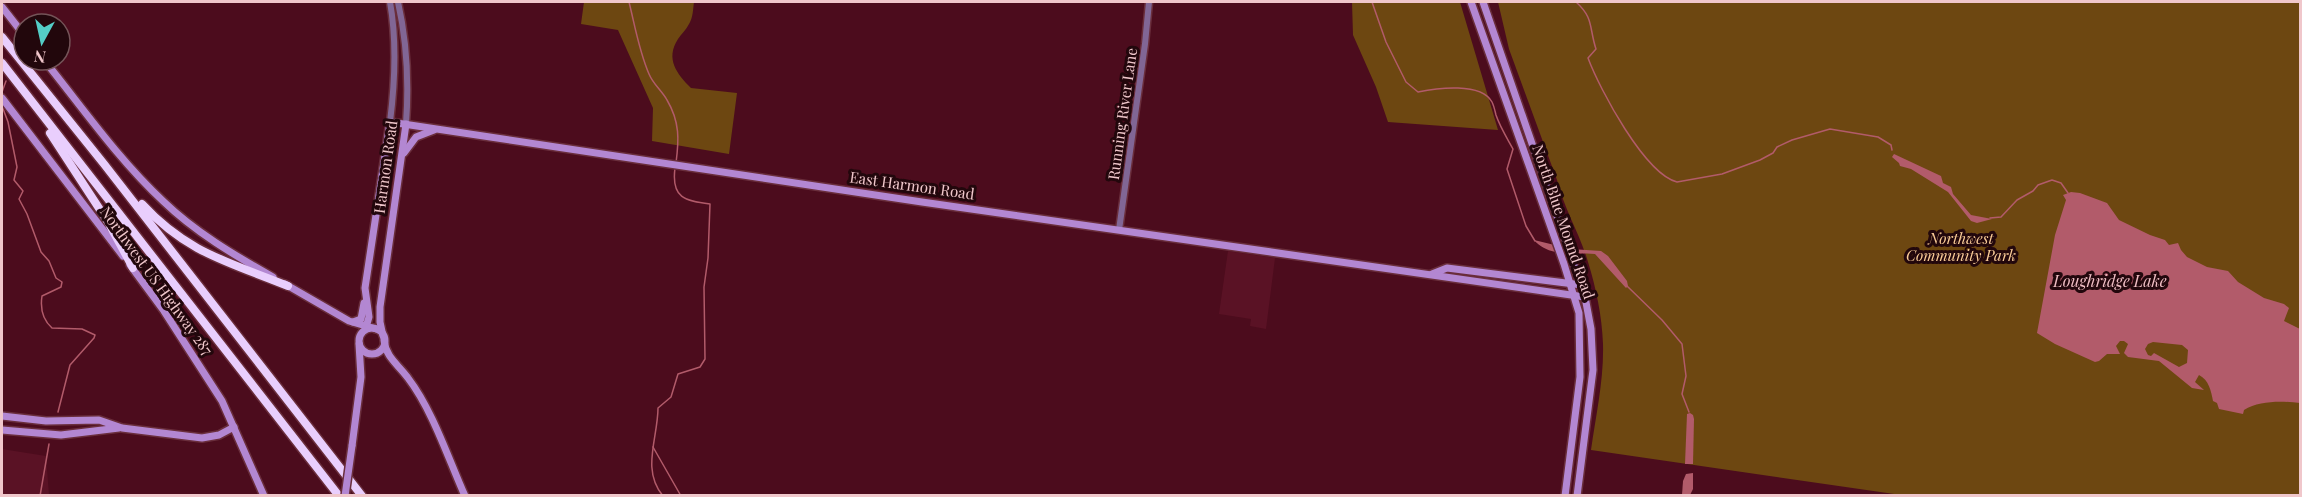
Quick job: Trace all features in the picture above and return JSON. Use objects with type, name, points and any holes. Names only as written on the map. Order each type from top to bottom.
[{"type":"highway","points":[[2,37],[362,495]]},
{"type":"highway","points":[[2,63],[339,495]]},
{"type":"highway","points":[[32,101],[108,222],[133,268]]},
{"type":"highway","points":[[104,164],[158,221],[192,247],[226,263],[288,286]]},
{"type":"main road","name":"North Blue Mound Road","points":[[1471,2],[1575,295],[1581,344],[1580,377],[1565,495]]},
{"type":"main road","name":"North Blue Mound Road","points":[[1482,2],[1585,297],[1591,329],[1593,370],[1576,495]]},
{"type":"main road","points":[[2,7],[12,20]]},
{"type":"main road","points":[[54,72],[137,175],[164,202],[211,239],[288,286],[364,330],[376,329],[384,338],[387,353],[410,380],[420,397],[465,495]]},
{"type":"main road","name":"Northwest US Highway 287","points":[[2,98],[164,310],[209,379],[234,427],[264,495]]},
{"type":"main road","name":"East Harmon Road","points":[[390,122],[1585,297]]},
{"type":"main road","name":"Harmon Road","points":[[364,330],[369,316],[365,292],[390,122]]},
{"type":"main road","name":"Harmon Road","points":[[384,338],[379,311],[406,124]]},
{"type":"main road","points":[[401,158],[416,137],[422,133],[439,129]]},
{"type":"main road","name":"East Harmon Road","points":[[1430,275],[1447,268],[1582,285]]},
{"type":"main road","points":[[349,321],[357,321],[363,316],[365,292]]},
{"type":"main road","points":[[345,495],[361,377],[359,344],[364,330]]},
{"type":"main road","points":[[361,377],[367,361],[383,347],[384,338]]},
{"type":"main road","points":[[359,344],[367,353],[378,352]]},
{"type":"main road","points":[[2,416],[46,421],[99,420],[122,428],[202,438],[219,435],[234,427]]},
{"type":"main road","points":[[2,430],[61,435],[122,428]]},
{"type":"street","name":"Harmon Road","points":[[390,2],[394,37],[394,91],[390,122]]},
{"type":"street","name":"Harmon Road","points":[[398,2],[404,30],[409,92],[406,124]]},
{"type":"street","name":"Running River Lane","points":[[1119,230],[1149,2]]},
{"type":"shaded area","points":[[1228,251],[1275,258],[1266,329],[1250,326],[1251,319],[1219,314]]},
{"type":"shaded area","points":[[2,449],[46,456],[49,495],[2,495]]},
{"type":"green space","points":[[584,2],[694,2],[688,26],[674,46],[674,66],[691,88],[737,93],[729,154],[652,141],[653,108],[618,30],[581,24]]},
{"type":"green space","points":[[1352,2],[1460,2],[1498,130],[1388,122],[1376,87],[1353,35]]},
{"type":"green space","name":"Northwest Community Park","points":[[1498,2],[2300,2],[2300,495],[1908,496],[1591,450],[1603,357],[1596,292],[1585,252],[1509,49]]},
{"type":"water","points":[[1894,154],[1941,176],[1943,183],[1951,187],[1953,194],[1971,215],[1992,219],[1977,223],[1971,221],[1948,192],[1911,169],[1900,166],[1892,157]]},
{"type":"water","name":"Loughridge Lake","points":[[2071,192],[2080,193],[2107,203],[2119,220],[2165,240],[2169,245],[2178,243],[2187,257],[2207,267],[2228,271],[2238,282],[2264,298],[2284,304],[2289,308],[2284,321],[2300,329],[2300,403],[2264,403],[2244,410],[2243,414],[2219,409],[2202,377],[2199,375],[2195,382],[2204,390],[2192,388],[2159,361],[2128,357],[2124,353],[2128,344],[2124,341],[2120,341],[2116,346],[2120,354],[2107,354],[2095,362],[2037,333],[2055,235],[2066,200],[2063,195]],"holes":[[[2153,342],[2182,345],[2188,350],[2187,363],[2179,367],[2154,353],[2151,356],[2148,355],[2145,349]]]},
{"type":"water","points":[[1534,240],[1571,249],[1601,251],[1608,256],[1627,281],[1628,286],[1626,288],[1595,254],[1555,252],[1540,246]]},
{"type":"water","points":[[1690,413],[1694,419],[1693,464],[1685,464],[1687,414]]},
{"type":"water","points":[[1693,473],[1693,489],[1690,495],[1682,495],[1686,474]]},
{"type":"waterway","points":[[629,2],[640,47],[651,78],[667,100],[674,116],[678,139],[676,163]]},
{"type":"waterway","points":[[1372,2],[1386,42],[1406,82],[1418,92],[1447,88],[1478,91],[1492,102],[1513,149],[1507,169],[1526,226],[1535,241]]},
{"type":"waterway","points":[[1576,2],[1588,18],[1596,49],[1588,58],[1602,90],[1638,148],[1664,176],[1677,182],[1722,174],[1760,160],[1773,153],[1777,147],[1792,140],[1830,129],[1878,137],[1891,145],[1892,150]]},
{"type":"waterway","points":[[2,92],[6,81]]},
{"type":"waterway","points":[[2,106],[8,122],[17,167],[14,180],[23,191],[19,199],[41,252],[49,261],[56,278],[62,282],[61,287],[42,296],[41,305],[44,318],[52,328],[82,329],[95,335],[70,365],[58,412]]},
{"type":"waterway","points":[[663,496],[656,486],[652,465],[658,408],[671,397],[678,374],[700,367],[705,359],[704,287],[708,258],[710,204],[687,199],[678,192],[675,186],[675,168]]},
{"type":"waterway","points":[[1990,218],[2001,217],[2017,200],[2033,191],[2038,185],[2052,180],[2061,183],[2068,193]]},
{"type":"waterway","points":[[1627,286],[1662,320],[1682,344],[1686,376],[1682,394],[1689,412]]},
{"type":"waterway","points":[[40,496],[49,444]]},
{"type":"waterway","points":[[653,447],[681,496]]}]
